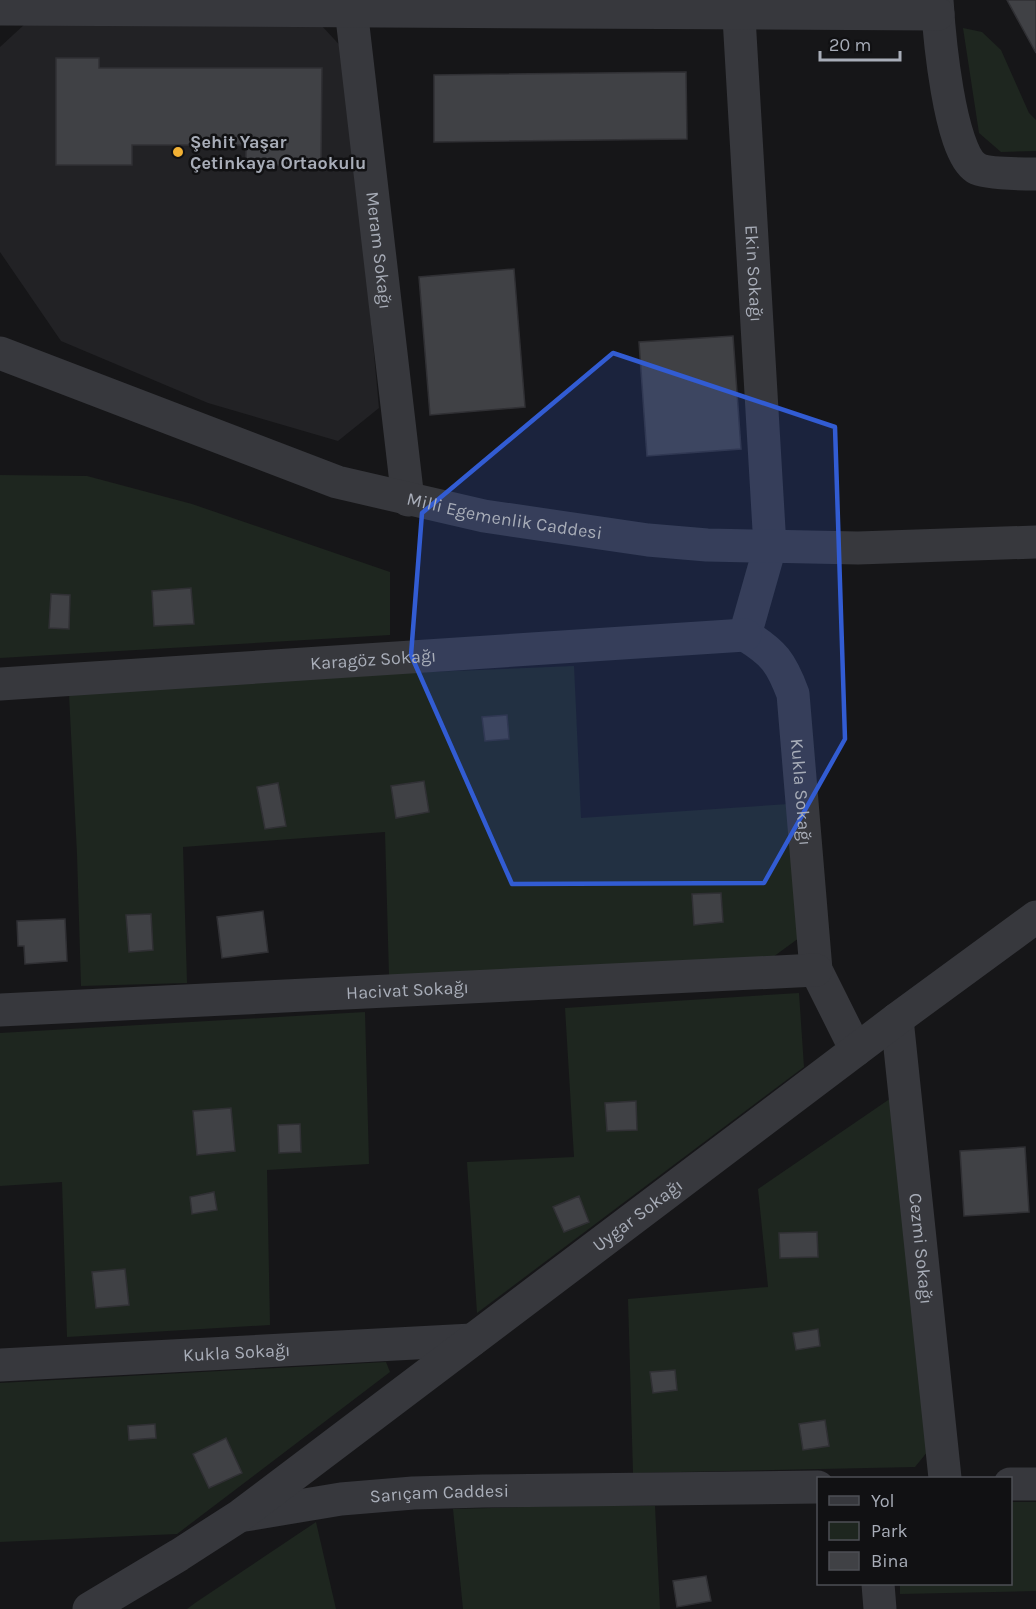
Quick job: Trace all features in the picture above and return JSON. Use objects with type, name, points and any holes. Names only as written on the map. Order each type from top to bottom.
[{"type":"street","points":[[0,9],[350,5],[937,7],[950,108],[956,136],[963,153],[977,168],[1015,174],[1036,174]]},
{"type":"street","name":"Meram Sokağı","points":[[350,5],[408,500]]},
{"type":"street","name":"Ekin Sokağı","points":[[739,7],[770,548]]},
{"type":"street","name":"Milli Egemenlik Caddesi","points":[[0,353],[337,482],[484,516],[626,537],[707,545],[770,548],[858,548],[1036,542]]},
{"type":"street","points":[[745,635],[770,548]]},
{"type":"street","name":"Karagöz Sokağı","points":[[0,684],[745,635]]},
{"type":"street","name":"Kukla Sokağı","points":[[745,635],[765,647],[783,667],[793,694],[816,970],[856,1050]]},
{"type":"street","name":"Uygar Sokağı","points":[[241,1515],[897,1019],[1036,917]]},
{"type":"street","name":"Hacivat Sokağı","points":[[0,1010],[816,970]]},
{"type":"street","name":"Cezmi Sokağı","points":[[897,1019],[945,1477]]},
{"type":"street","name":"Kukla Sokağı","points":[[0,1365],[472,1340]]},
{"type":"street","points":[[1012,1484],[1036,1484]]},
{"type":"street","name":"Sarıçam Caddesi","points":[[89,1609],[241,1515],[341,1500],[414,1493],[817,1487]]},
{"type":"street","points":[[878,1585],[880,1609]]},
{"type":"highlighted area","points":[[613,353],[835,427],[845,739],[764,883],[512,884],[411,655],[422,513]]},
{"type":"shaded area","name":"Şehit Yaşar Çetinkaya Ortaokulu","points":[[26,23],[322,26],[346,52],[379,408],[338,441],[208,403],[61,341],[0,252],[0,47]]},
{"type":"green space","points":[[963,28],[982,32],[1001,50],[1029,113],[1036,120],[1036,151],[1001,152],[979,133]]},
{"type":"green space","points":[[0,475],[87,476],[192,504],[390,572],[390,635],[0,658]]},
{"type":"green space","points":[[574,666],[581,818],[789,804],[799,938],[773,957],[389,976],[385,832],[183,847],[187,983],[81,986],[69,694],[379,674]]},
{"type":"green space","points":[[799,993],[804,1067],[477,1313],[467,1162],[574,1157],[565,1008]]},
{"type":"green space","points":[[365,1012],[369,1164],[267,1170],[270,1325],[67,1337],[62,1182],[0,1186],[0,1033]]},
{"type":"green space","points":[[894,1096],[932,1446],[915,1467],[633,1473],[628,1299],[768,1287],[758,1189]]},
{"type":"green space","points":[[386,1362],[390,1372],[177,1534],[0,1542],[0,1383]]},
{"type":"green space","points":[[1012,1502],[1036,1502],[1036,1591],[900,1594],[900,1585],[1012,1585]]},
{"type":"green space","points":[[655,1506],[660,1609],[463,1609],[453,1509]]},
{"type":"green space","points":[[316,1522],[336,1609],[187,1609],[195,1603]]},
{"type":"building","points":[[1007,0],[1036,0],[1036,53]]},
{"type":"building","points":[[56,58],[99,58],[99,68],[322,68],[321,165],[246,165],[246,145],[132,145],[132,165],[56,165]]},
{"type":"building","points":[[686,72],[687,139],[434,142],[434,75]]},
{"type":"building","points":[[514,269],[525,407],[430,415],[419,277]]},
{"type":"building","points":[[733,336],[741,449],[647,456],[639,342]]},
{"type":"building","points":[[191,588],[194,624],[154,626],[152,591]]},
{"type":"building","points":[[51,594],[70,595],[69,629],[49,628]]},
{"type":"building","points":[[507,715],[509,739],[485,741],[482,717]]},
{"type":"building","points":[[424,781],[429,812],[396,818],[391,786]]},
{"type":"building","points":[[278,783],[286,826],[265,829],[257,787]]},
{"type":"building","points":[[721,893],[723,922],[694,925],[692,894]]},
{"type":"building","points":[[263,911],[268,952],[222,958],[217,917]]},
{"type":"building","points":[[151,914],[153,950],[129,952],[126,915]]},
{"type":"building","points":[[65,919],[67,961],[25,964],[24,946],[18,946],[17,921]]},
{"type":"building","points":[[636,1101],[637,1130],[607,1131],[605,1103]]},
{"type":"building","points":[[231,1108],[235,1151],[197,1155],[193,1111]]},
{"type":"building","points":[[300,1124],[301,1152],[279,1153],[278,1125]]},
{"type":"building","points":[[1025,1147],[1029,1212],[964,1216],[960,1151]]},
{"type":"building","points":[[214,1192],[217,1210],[192,1214],[190,1197]]},
{"type":"building","points":[[579,1196],[589,1222],[564,1232],[553,1207]]},
{"type":"building","points":[[817,1232],[818,1257],[780,1258],[779,1233]]},
{"type":"building","points":[[125,1269],[129,1305],[96,1308],[92,1272]]},
{"type":"building","points":[[818,1329],[820,1346],[796,1350],[793,1333]]},
{"type":"building","points":[[675,1370],[677,1390],[653,1393],[650,1372]]},
{"type":"building","points":[[825,1420],[829,1446],[803,1450],[799,1424]]},
{"type":"building","points":[[155,1424],[156,1438],[129,1440],[128,1426]]},
{"type":"building","points":[[226,1438],[242,1473],[209,1488],[193,1454]]},
{"type":"building","points":[[706,1576],[711,1601],[677,1607],[673,1581]]},
{"type":"place","name":"Şehit Yaşar Çetinkaya Ortaokulu","points":[[178,152]]}]
